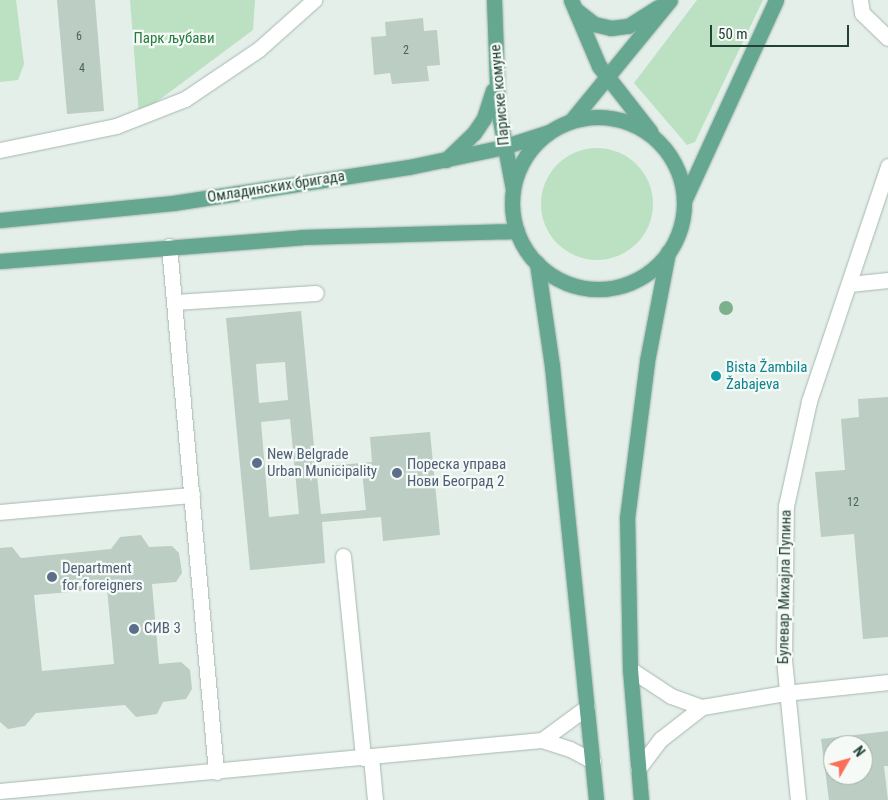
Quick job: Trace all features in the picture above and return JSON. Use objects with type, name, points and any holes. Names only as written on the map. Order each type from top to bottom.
[{"type":"main road","name":"Париске комуне","points":[[494,0],[496,76],[504,147],[513,190]]},
{"type":"main road","points":[[662,146],[636,126],[620,120],[587,118],[571,121],[549,132],[522,164],[513,190],[517,231],[538,263],[549,273],[576,286],[606,288],[634,281],[653,268],[668,252],[677,237],[684,202],[776,0]]},
{"type":"main road","points":[[573,4],[594,24],[611,28],[628,26],[670,1]]},
{"type":"main road","points":[[571,121],[670,1]]},
{"type":"main road","points":[[573,4],[591,50],[608,78],[662,146],[678,172],[684,202]]},
{"type":"main road","points":[[446,160],[474,133],[484,118],[496,76]]},
{"type":"main road","name":"Омладинских бригада","points":[[0,220],[173,203],[446,160],[504,147],[549,132]]},
{"type":"main road","points":[[0,261],[169,246],[322,236],[517,231]]},
{"type":"main road","points":[[641,800],[630,669],[627,518],[647,361],[668,252]]},
{"type":"main road","points":[[538,263],[552,366],[596,800]]},
{"type":"street","points":[[0,150],[116,126],[185,99],[260,49],[314,0]]},
{"type":"street","points":[[860,0],[862,13],[888,38]]},
{"type":"street","name":"Булевар Михајла Пупина","points":[[798,800],[785,693],[782,609],[786,506],[809,401],[850,284],[888,166]]},
{"type":"street","points":[[169,246],[216,772]]},
{"type":"street","points":[[850,284],[888,280]]},
{"type":"street","points":[[175,302],[316,293]]},
{"type":"street","points":[[0,512],[192,495]]},
{"type":"street","points":[[343,556],[367,757],[375,800]]},
{"type":"street","points":[[630,669],[671,696],[702,707]]},
{"type":"street","points":[[638,769],[661,739],[702,707],[785,693],[888,682]]},
{"type":"street","points":[[542,740],[587,708]]},
{"type":"street","points":[[0,792],[54,793],[216,772],[542,740],[570,749],[592,761]]},
{"type":"green space","points":[[0,0],[16,0],[24,64],[18,80],[0,82]]},
{"type":"green space","name":"Парк љубави","points":[[130,0],[255,0],[253,30],[139,115]]},
{"type":"green space","points":[[697,0],[763,0],[695,142],[687,145],[634,83]]},
{"type":"green space","points":[[597,148],[619,152],[637,164],[649,182],[653,204],[649,226],[637,244],[619,256],[597,260],[575,256],[557,244],[545,226],[541,204],[545,182],[557,164],[575,152]]},
{"type":"building","points":[[57,0],[95,0],[104,111],[67,114]]},
{"type":"building","points":[[423,18],[424,31],[437,30],[440,65],[427,66],[429,81],[392,84],[390,73],[374,75],[371,37],[386,36],[385,22]]},
{"type":"building","points":[[301,311],[316,467],[372,462],[370,437],[430,432],[440,535],[383,541],[381,517],[322,522],[325,563],[250,570],[226,318]],"holes":[[[285,362],[288,400],[259,403],[256,364]],[[290,419],[299,514],[269,517],[261,422]],[[362,471],[366,510],[321,514],[317,476]]]},
{"type":"building","points":[[888,397],[888,637],[863,639],[854,534],[821,537],[815,472],[845,470],[841,419],[859,417],[858,399]]},
{"type":"building","name":"СИВ 3","points":[[141,535],[149,547],[172,546],[179,553],[182,573],[176,582],[152,584],[159,664],[181,662],[190,670],[192,689],[186,699],[163,702],[157,714],[136,717],[125,705],[36,713],[25,726],[8,729],[0,722],[0,548],[12,547],[21,558],[111,549],[120,537]],"holes":[[[107,589],[114,664],[42,671],[34,595]]]},
{"type":"building","points":[[888,731],[888,766],[884,766],[888,800],[829,800],[827,785],[873,785],[873,735],[854,735]]},
{"type":"place","name":"Bista Žambila Žabajeva","points":[[716,376]]},
{"type":"place","name":"New Belgrade Urban Municipality","points":[[257,463]]},
{"type":"place","name":"Пореска управа Нови Београд 2","points":[[397,473]]},
{"type":"place","name":"Department for foreigners","points":[[52,577]]},
{"type":"place","name":"СИВ 3","points":[[134,629]]}]
